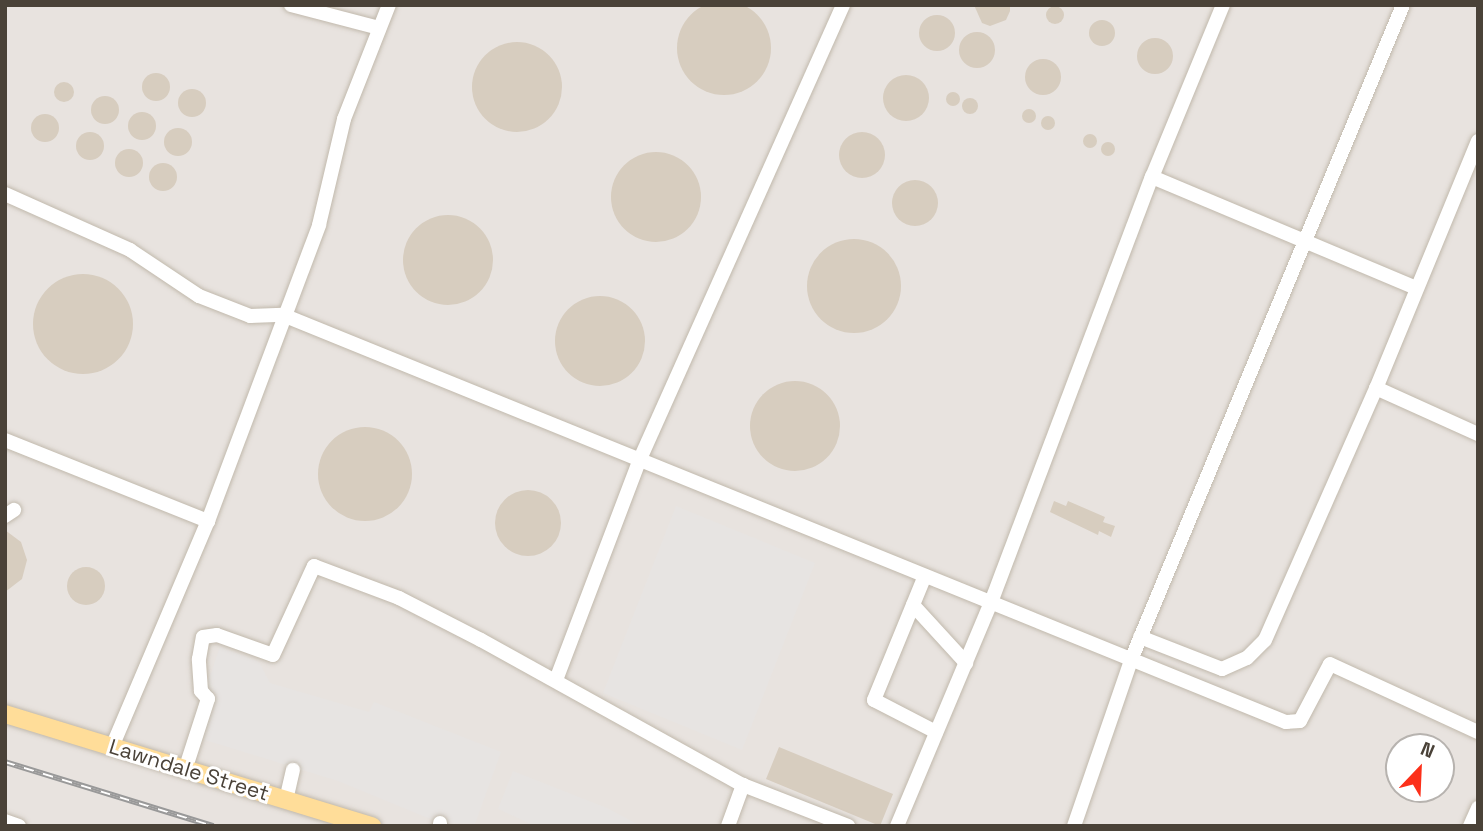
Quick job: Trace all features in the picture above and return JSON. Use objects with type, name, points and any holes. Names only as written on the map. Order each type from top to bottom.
[{"type":"main road","name":"Lawndale Street","points":[[5,714],[372,826]]},
{"type":"lane","points":[[291,5],[379,28]]},
{"type":"lane","points":[[112,747],[208,521],[318,225],[344,119],[389,5]]},
{"type":"lane","points":[[556,680],[640,459],[843,5]]},
{"type":"lane","points":[[897,826],[990,605],[1152,177],[1223,5]]},
{"type":"lane","points":[[1074,826],[1140,637],[1403,5]]},
{"type":"lane","points":[[1140,637],[1222,669],[1247,658],[1265,639],[1376,388],[1478,141]]},
{"type":"lane","points":[[1152,177],[1416,288]]},
{"type":"lane","points":[[5,194],[130,250],[199,296],[250,316],[283,315],[640,459],[990,605],[1294,725],[1330,664],[1478,732]]},
{"type":"lane","points":[[1376,388],[1478,434]]},
{"type":"lane","points":[[5,440],[208,521]]},
{"type":"lane","points":[[185,770],[208,699],[201,691],[198,659],[203,637],[217,635],[273,655],[314,566],[399,598],[556,680],[743,785],[848,826]]},
{"type":"lane","points":[[924,578],[874,700],[936,732]]},
{"type":"lane","points":[[913,605],[966,663]]},
{"type":"lane","points":[[286,800],[293,770]]},
{"type":"lane","points":[[728,826],[743,785]]},
{"type":"lane","points":[[1471,826],[1478,808]]},
{"type":"lane","points":[[5,821],[19,826]]},
{"type":"shaded area","points":[[5,5],[1478,5],[1478,826],[5,826]]},
{"type":"shaded area","points":[[676,506],[815,563],[742,750],[603,693]]},
{"type":"shaded area","points":[[220,647],[259,662],[270,683],[369,712],[374,702],[501,752],[475,824],[440,823],[338,781],[189,735]]},
{"type":"shaded area","points":[[513,771],[607,808],[641,826],[535,826],[498,809]]},
{"type":"building","points":[[724,1],[742,5],[757,15],[767,30],[771,48],[767,66],[757,81],[742,91],[724,95],[706,91],[691,81],[681,66],[677,48],[681,30],[691,15],[706,5]]},
{"type":"building","points":[[974,5],[1010,5],[1010,11],[1006,20],[990,26],[982,23]]},
{"type":"building","points":[[1051,6],[1059,6],[1064,15],[1062,22],[1051,24],[1046,19],[1046,11]]},
{"type":"building","points":[[937,15],[950,20],[955,33],[950,46],[937,51],[924,46],[919,33],[924,20]]},
{"type":"building","points":[[1102,20],[1111,24],[1115,33],[1111,42],[1102,46],[1093,42],[1089,33],[1093,24]]},
{"type":"building","points":[[977,32],[990,37],[995,50],[990,63],[977,68],[964,63],[959,50],[964,37]]},
{"type":"building","points":[[1155,38],[1168,43],[1173,56],[1168,69],[1155,74],[1142,69],[1137,56],[1142,43]]},
{"type":"building","points":[[517,42],[534,45],[549,55],[559,70],[562,87],[559,104],[549,119],[534,129],[517,132],[500,129],[485,119],[475,104],[472,87],[475,70],[485,55],[500,45]]},
{"type":"building","points":[[1043,59],[1056,64],[1061,77],[1056,90],[1043,95],[1030,90],[1025,77],[1030,64]]},
{"type":"building","points":[[156,73],[166,77],[170,87],[166,97],[156,101],[146,97],[142,87],[146,77]]},
{"type":"building","points":[[906,75],[915,76],[922,82],[928,89],[928,107],[922,114],[915,120],[906,121],[897,120],[890,114],[884,107],[883,98],[884,89],[890,82],[897,76]]},
{"type":"building","points":[[64,82],[71,85],[74,92],[71,99],[64,102],[57,99],[54,92],[57,85]]},
{"type":"building","points":[[192,89],[202,93],[206,103],[202,113],[192,117],[182,113],[178,103],[182,93]]},
{"type":"building","points":[[950,92],[956,92],[960,99],[956,106],[950,106],[946,102],[946,96]]},
{"type":"building","points":[[105,96],[115,100],[119,110],[115,120],[105,124],[95,120],[91,110],[95,100]]},
{"type":"building","points":[[970,98],[978,106],[970,114],[962,106]]},
{"type":"building","points":[[1026,109],[1032,109],[1036,116],[1032,123],[1026,123],[1022,119],[1022,113]]},
{"type":"building","points":[[142,112],[152,116],[156,126],[152,136],[142,140],[132,136],[128,126],[132,116]]},
{"type":"building","points":[[45,114],[55,118],[59,128],[55,138],[45,142],[35,138],[31,128],[35,118]]},
{"type":"building","points":[[1045,116],[1051,116],[1055,123],[1051,130],[1045,130],[1041,126],[1041,120]]},
{"type":"building","points":[[178,128],[188,132],[192,142],[188,152],[178,156],[168,152],[164,142],[168,132]]},
{"type":"building","points":[[90,132],[100,136],[104,146],[100,156],[90,160],[80,156],[76,146],[80,136]]},
{"type":"building","points":[[862,132],[871,133],[878,139],[884,146],[884,164],[878,171],[871,177],[862,178],[853,177],[846,171],[840,164],[839,155],[840,146],[846,139],[853,133]]},
{"type":"building","points":[[1087,134],[1093,134],[1097,141],[1093,148],[1087,148],[1083,144],[1083,138]]},
{"type":"building","points":[[1105,142],[1111,142],[1115,149],[1111,156],[1105,156],[1101,152],[1101,146]]},
{"type":"building","points":[[129,149],[139,153],[143,163],[139,173],[129,177],[119,173],[115,163],[119,153]]},
{"type":"building","points":[[656,152],[673,155],[688,165],[698,180],[701,197],[698,214],[688,229],[673,239],[656,242],[639,239],[624,229],[614,214],[611,197],[614,180],[624,165],[639,155]]},
{"type":"building","points":[[163,163],[173,167],[177,177],[173,187],[163,191],[153,187],[149,177],[153,167]]},
{"type":"building","points":[[915,180],[924,181],[931,187],[937,194],[937,212],[931,219],[924,225],[915,226],[906,225],[899,219],[893,212],[892,203],[893,194],[899,187],[906,181]]},
{"type":"building","points":[[448,215],[465,218],[480,228],[490,243],[493,260],[490,277],[480,292],[465,302],[448,305],[431,302],[416,292],[406,277],[403,260],[406,243],[416,228],[431,218]]},
{"type":"building","points":[[845,239],[863,239],[888,252],[898,268],[901,286],[898,304],[888,320],[863,333],[845,333],[820,320],[807,295],[807,277],[820,252]]},
{"type":"building","points":[[83,274],[111,282],[125,296],[133,324],[125,352],[111,366],[83,374],[55,366],[41,352],[33,324],[41,296],[55,282]]},
{"type":"building","points":[[600,296],[617,299],[632,309],[642,324],[645,341],[642,358],[632,373],[617,383],[600,386],[583,383],[568,373],[558,358],[555,341],[558,324],[568,309],[583,299]]},
{"type":"building","points":[[795,381],[812,384],[827,394],[837,409],[840,426],[837,443],[827,458],[812,468],[795,471],[778,468],[763,458],[753,443],[750,426],[753,409],[763,394],[778,384]]},
{"type":"building","points":[[365,427],[383,430],[398,441],[409,456],[412,474],[409,492],[398,507],[383,518],[365,521],[347,518],[332,507],[321,492],[318,474],[321,456],[332,441],[347,430]]},
{"type":"building","points":[[521,490],[535,490],[547,495],[556,504],[561,523],[559,536],[552,547],[535,556],[521,556],[509,551],[500,542],[495,530],[495,516],[500,504],[509,495]]},
{"type":"building","points":[[1054,501],[1066,506],[1068,501],[1105,517],[1103,522],[1115,526],[1111,537],[1099,531],[1098,535],[1050,512]]},
{"type":"building","points":[[5,530],[21,542],[27,560],[22,579],[5,592]]},
{"type":"building","points":[[86,567],[99,573],[105,586],[99,599],[86,605],[73,599],[67,586],[73,573]]},
{"type":"building","points":[[779,747],[893,794],[880,826],[766,779]]},
{"type":"railway","points":[[5,762],[213,826]]}]
